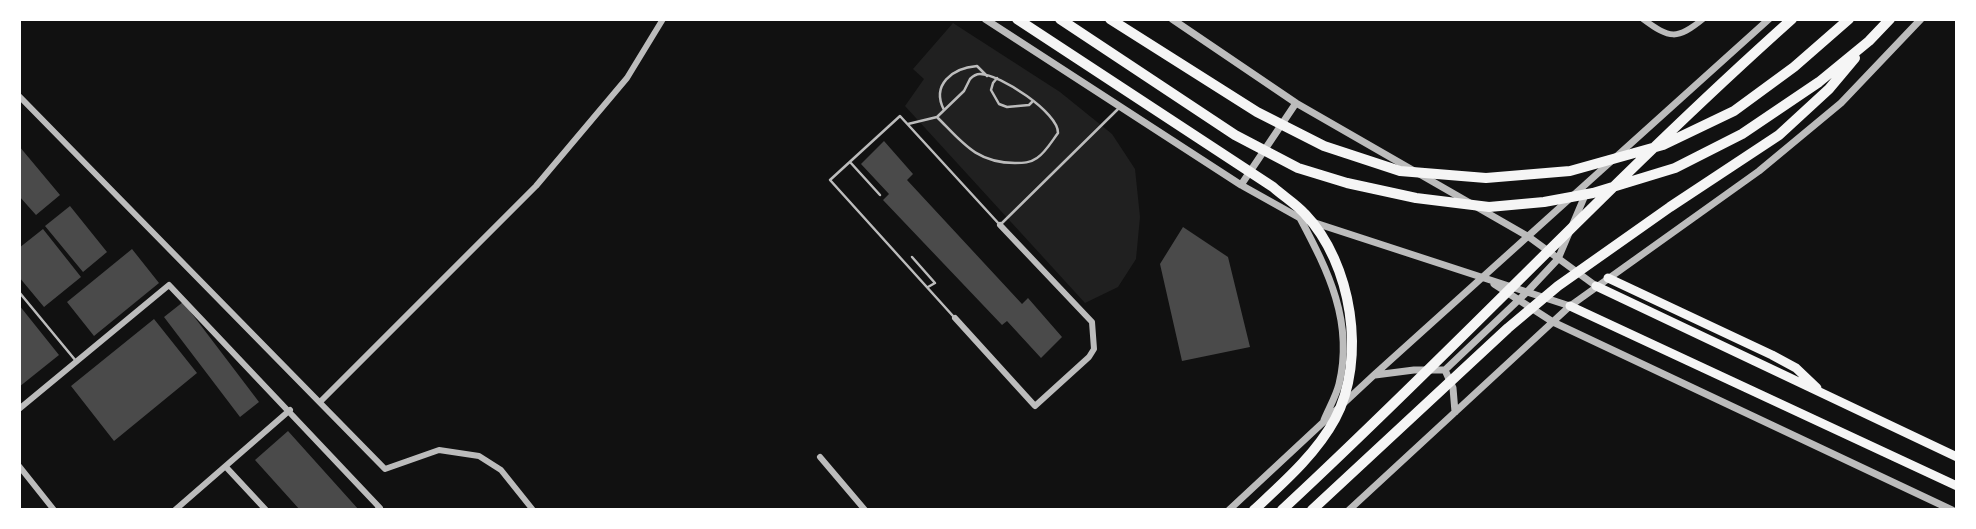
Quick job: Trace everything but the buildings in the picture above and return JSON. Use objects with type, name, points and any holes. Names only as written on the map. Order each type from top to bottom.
[{"type":"highway","points":[[1017,19],[1272,187],[1306,215],[1326,245],[1343,280],[1352,318],[1353,355],[1347,388],[1336,418],[1316,447],[1254,510]]},
{"type":"highway","points":[[1060,19],[1235,135],[1298,168],[1347,183],[1416,198],[1489,207],[1544,202],[1593,193],[1675,168],[1742,134],[1819,82],[1891,19]]},
{"type":"highway","points":[[1110,19],[1257,112],[1324,146],[1400,171],[1486,178],[1570,171],[1663,145],[1734,111],[1794,66],[1849,19]]},
{"type":"highway","points":[[1282,510],[1361,437],[1711,92],[1792,19]]},
{"type":"highway","points":[[1312,510],[1508,328],[1558,286],[1779,135],[1829,89],[1868,41]]},
{"type":"main road","points":[[1608,278],[1772,355],[1796,368],[1824,394]]},
{"type":"main road","points":[[1596,286],[1957,457]]},
{"type":"main road","points":[[1570,306],[1957,486]]},
{"type":"street","points":[[320,402],[536,186],[627,78],[663,19]]},
{"type":"street","points":[[985,19],[1241,185],[1300,218],[1570,306]]},
{"type":"street","points":[[1172,19],[1296,103],[1560,255],[1596,286]]},
{"type":"street","points":[[1643,19],[1661,32],[1677,35],[1688,31],[1703,19]]},
{"type":"street","points":[[1229,510],[1374,375],[1769,19]]},
{"type":"street","points":[[1349,510],[1570,306],[1759,171],[1841,103],[1921,19]]},
{"type":"street","points":[[19,96],[385,469],[439,450],[479,456],[500,470],[533,510]]},
{"type":"street","points":[[1241,185],[1296,103]]},
{"type":"street","points":[[1374,375],[1414,370],[1445,370],[1527,292],[1560,255],[1592,180]]},
{"type":"street","points":[[1462,198],[1515,208],[1548,204],[1582,189]]},
{"type":"street","points":[[1300,218],[1327,268],[1338,301],[1343,344],[1339,385],[1323,424]]},
{"type":"street","points":[[955,318],[1035,406],[1089,357],[1094,349],[1092,322],[1000,225]]},
{"type":"street","points":[[1485,277],[1553,323],[1952,510]]},
{"type":"street","points":[[19,409],[169,285],[380,508],[377,510]]},
{"type":"street","points":[[1445,370],[1453,388],[1455,412]]},
{"type":"street","points":[[175,510],[289,411]]},
{"type":"street","points":[[820,457],[865,510]]},
{"type":"street","points":[[19,466],[54,510]]},
{"type":"street","points":[[226,467],[266,510]]},
{"type":"lane","points":[[944,110],[939,99],[940,89],[950,75],[977,66],[987,76]]},
{"type":"lane","points":[[908,124],[937,117],[964,90],[970,79],[978,74],[997,78],[1026,96],[1056,121],[1058,133],[1038,158],[1024,163],[993,161],[963,145],[937,117]]},
{"type":"lane","points":[[997,78],[991,90],[999,104],[1007,107],[1029,105],[1032,102],[1026,96]]},
{"type":"lane","points":[[955,318],[831,180],[900,116],[1000,225],[1121,107]]},
{"type":"lane","points":[[850,162],[880,195]]},
{"type":"lane","points":[[912,257],[934,283],[927,288]]},
{"type":"lane","points":[[19,292],[76,361]]},
{"type":"shaded area","points":[[953,23],[1060,92],[1112,134],[1135,169],[1140,217],[1136,259],[1118,287],[1085,303],[905,106],[924,79],[913,69]]}]
